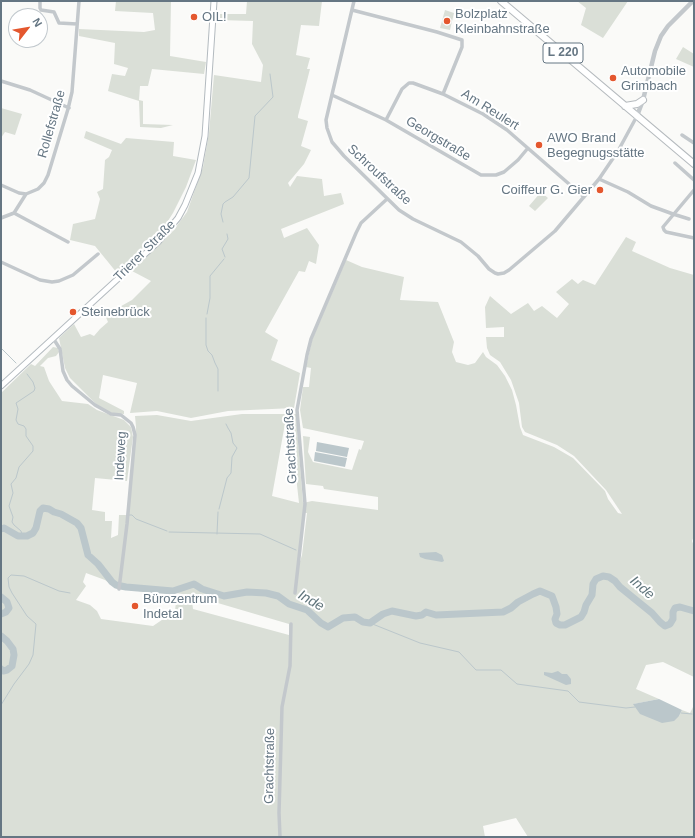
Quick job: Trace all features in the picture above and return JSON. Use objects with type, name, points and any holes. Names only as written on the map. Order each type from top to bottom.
[{"type":"main road","name":"Trierer Straße","points":[[1,386],[158,242],[178,218],[191,192],[198,173],[205,136],[214,1]]},
{"type":"main road","name":"L 220","points":[[501,1],[694,164]]},
{"type":"main road","points":[[625,106],[637,104],[643,100]]},
{"type":"street","points":[[40,1],[41,10],[54,12],[58,23],[77,24]]},
{"type":"street","name":"Rollefstraße","points":[[26,194],[38,189],[44,183],[48,175],[68,108],[72,92],[79,1]]},
{"type":"street","name":"Schroufstraße","points":[[354,1],[326,120],[332,142],[344,156],[399,210],[413,219],[461,242],[478,256],[489,269],[498,274],[509,270],[555,231],[599,179],[618,151],[637,116]]},
{"type":"street","points":[[637,116],[643,100],[655,51],[661,36],[668,26],[694,1]]},
{"type":"street","points":[[352,10],[462,40],[462,47],[443,94]]},
{"type":"street","points":[[1,81],[30,90],[68,108]]},
{"type":"street","name":"Am Reulert","points":[[386,120],[402,88],[409,83],[413,83],[443,94],[483,114],[507,130],[584,197]]},
{"type":"street","name":"Georgstraße","points":[[332,95],[386,120],[481,175],[496,175],[504,172],[518,160],[528,148]]},
{"type":"street","points":[[682,135],[694,143]]},
{"type":"street","points":[[675,164],[694,180]]},
{"type":"street","points":[[599,179],[628,192],[646,203],[689,219]]},
{"type":"street","points":[[1,185],[19,193],[26,194],[14,213],[1,218]]},
{"type":"street","points":[[694,190],[663,227],[666,232],[694,238]]},
{"type":"street","name":"Grachtstraße","points":[[295,593],[305,504],[297,410],[306,360],[311,339],[361,223],[387,199]]},
{"type":"street","points":[[14,213],[68,242]]},
{"type":"street","points":[[1,262],[40,280],[52,282],[59,281],[73,275],[98,254]]},
{"type":"street","name":"Indeweg","points":[[53,338],[60,349],[64,371],[67,380],[72,386],[95,405],[110,414],[121,415],[131,423],[133,427],[135,435],[127,524],[119,589]]},
{"type":"street","name":"Grachtstraße","points":[[280,837],[279,820],[282,707],[290,666],[291,624]]},
{"type":"shaded area","points":[[116,1],[171,1],[170,56],[206,62],[204,74],[152,69],[148,86],[140,86],[139,100],[143,101],[143,124],[173,125],[161,128],[140,127],[139,101],[108,91],[112,74],[125,76],[128,68],[114,64],[115,43],[79,36],[79,29],[144,32],[155,30],[153,13],[115,11]]},
{"type":"shaded area","points":[[247,1],[322,1],[319,26],[301,25],[296,55],[310,58],[307,69],[310,69],[298,118],[308,121],[301,146],[311,150],[304,164],[288,183],[290,187],[297,176],[322,179],[324,196],[341,193],[344,204],[281,229],[284,238],[307,228],[319,245],[316,264],[309,261],[305,272],[299,271],[265,332],[278,340],[271,360],[300,373],[294,408],[228,411],[191,418],[157,411],[130,413],[137,383],[103,375],[99,398],[124,411],[124,414],[110,413],[96,404],[70,378],[65,368],[59,338],[74,324],[81,337],[90,334],[94,336],[108,322],[105,315],[132,300],[151,281],[132,271],[173,231],[187,212],[203,167],[209,133],[214,75],[261,82],[263,65],[252,44],[253,21],[218,20],[218,14],[246,14]]},
{"type":"shaded area","points":[[577,1],[628,1],[603,38],[581,25],[586,8]]},
{"type":"shaded area","name":"Bolzplatz Kleinbahnstraße","points":[[445,10],[454,13],[450,30],[440,28]]},
{"type":"shaded area","points":[[683,47],[694,54],[694,67],[676,59]]},
{"type":"shaded area","points":[[1,108],[22,114],[15,135],[5,132],[1,138]]},
{"type":"shaded area","points":[[86,131],[121,144],[126,138],[174,142],[173,156],[196,160],[186,187],[164,227],[117,273],[95,246],[70,240],[73,224],[95,219],[100,199],[97,192],[103,189],[105,160],[109,157],[112,150],[84,138]]},
{"type":"shaded area","points":[[541,192],[548,198],[535,211],[529,206]]},
{"type":"shaded area","points":[[626,237],[636,242],[632,251],[670,268],[694,275],[694,536],[692,541],[694,546],[694,677],[663,662],[646,665],[636,689],[659,699],[634,704],[679,716],[682,710],[690,713],[694,705],[694,837],[528,837],[516,818],[483,826],[485,837],[1,837],[1,393],[31,364],[35,366],[53,347],[58,348],[59,352],[56,356],[48,358],[40,366],[44,367],[49,381],[62,401],[88,404],[97,410],[124,420],[131,427],[133,437],[127,481],[95,478],[92,510],[105,512],[105,521],[112,521],[111,538],[118,535],[119,515],[126,515],[127,522],[136,427],[135,416],[157,415],[191,421],[242,414],[296,414],[303,503],[312,501],[378,510],[378,497],[324,489],[323,486],[306,484],[303,436],[310,437],[308,452],[313,462],[352,470],[359,449],[361,450],[364,441],[303,428],[300,410],[303,387],[309,387],[311,368],[306,367],[312,340],[346,260],[362,267],[404,277],[400,300],[438,302],[454,342],[452,352],[456,362],[468,365],[475,363],[483,352],[486,357],[497,365],[505,376],[512,390],[523,435],[554,447],[573,458],[605,491],[608,499],[618,513],[622,514],[606,490],[574,456],[557,445],[525,432],[522,427],[519,403],[511,380],[500,362],[490,355],[487,348],[486,337],[504,337],[504,327],[486,328],[485,307],[490,296],[511,314],[528,303],[534,311],[542,306],[557,318],[569,304],[556,292],[572,279],[578,284],[583,280],[595,285]],"holes":[[[286,418],[290,422],[299,503],[272,496]],[[303,513],[307,513],[302,555],[297,571]],[[86,573],[105,580],[117,589],[170,594],[176,593],[194,596],[289,624],[289,635],[193,609],[192,601],[187,600],[176,602],[175,611],[153,626],[101,619],[97,611],[90,605],[76,600],[86,586],[83,582]]]},
{"type":"shaded area","points":[[317,442],[349,448],[347,457],[316,451]]},
{"type":"shaded area","points":[[315,452],[347,458],[345,467],[314,461]]},
{"type":"shaded area","points":[[436,552],[442,555],[444,561],[442,562],[425,559],[420,557],[419,553]]},
{"type":"shaded area","points":[[558,671],[562,674],[567,674],[571,679],[571,684],[566,685],[544,675],[544,672],[552,673]]},
{"type":"shaded area","points":[[659,699],[682,710],[674,721],[662,723],[640,714],[633,704]]},
{"type":"waterway","points":[[223,222],[221,214],[223,204],[233,197],[249,178],[255,116],[273,97],[270,74]]},
{"type":"waterway","points":[[225,257],[222,249],[228,239],[227,234]]},
{"type":"waterway","points":[[207,314],[210,298],[210,276],[224,259]]},
{"type":"waterway","points":[[206,318],[206,345],[218,369],[218,391]]},
{"type":"waterway","points":[[1,348],[16,363]]},
{"type":"waterway","points":[[23,537],[21,531],[12,522],[13,517],[9,506],[13,493],[11,484],[16,478],[19,467],[33,451],[33,446],[26,436],[26,429],[24,426],[18,424],[16,420],[18,409],[16,403],[34,391],[35,388],[33,382],[27,374]]},
{"type":"waterway","points":[[219,509],[227,478],[231,473],[232,457],[237,448],[233,443],[231,433],[226,424]]},
{"type":"waterway","name":"Inde","points":[[1,529],[4,528],[18,536],[27,536],[33,533],[36,528],[40,511],[43,508],[49,509],[77,523],[81,528],[88,555],[116,585],[173,591],[194,584],[202,589],[224,596],[247,592],[266,593],[278,596],[289,604],[307,610],[321,623],[328,627],[343,618],[355,617],[363,622],[370,623],[383,614],[392,611],[416,616],[422,615],[426,612],[436,615],[503,612],[518,602],[540,591],[552,596],[556,607],[556,623],[565,625],[581,617],[592,595],[593,584],[596,579],[603,576],[609,577],[615,581],[665,626],[670,624],[673,619],[673,612],[675,608],[680,607],[694,611]]},
{"type":"waterway","points":[[217,534],[218,512]]},
{"type":"waterway","points":[[129,515],[167,531]]},
{"type":"waterway","points":[[169,532],[260,534],[296,550]]},
{"type":"waterway","points":[[1,705],[29,664],[33,655],[36,624],[27,616],[12,593],[9,587],[8,578],[11,575],[24,576],[59,591],[70,593]]},
{"type":"waterway","name":"Inde","points":[[1,597],[7,602],[9,608],[6,612],[1,614]]},
{"type":"waterway","points":[[370,623],[420,643],[459,652],[476,670],[501,670],[517,684],[568,691],[579,702],[626,708],[635,707]]},
{"type":"waterway","name":"Inde","points":[[1,636],[13,649],[14,655],[12,666],[7,670],[3,671],[1,669]]},
{"type":"waterway","points":[[681,713],[692,714]]},
{"type":"place","name":"OIL!","points":[[194,17]]},
{"type":"place","name":"Bolzplatz Kleinbahnstraße","points":[[447,21]]},
{"type":"place","name":"Automobile Grimbach","points":[[613,78]]},
{"type":"place","name":"AWO Brand Begegnugsstätte","points":[[539,145]]},
{"type":"place","name":"Coiffeur G. Gier","points":[[600,190]]},
{"type":"place","name":"Steinebrück","points":[[73,312]]},
{"type":"place","name":"Bürozentrum Indetal","points":[[135,606]]}]
